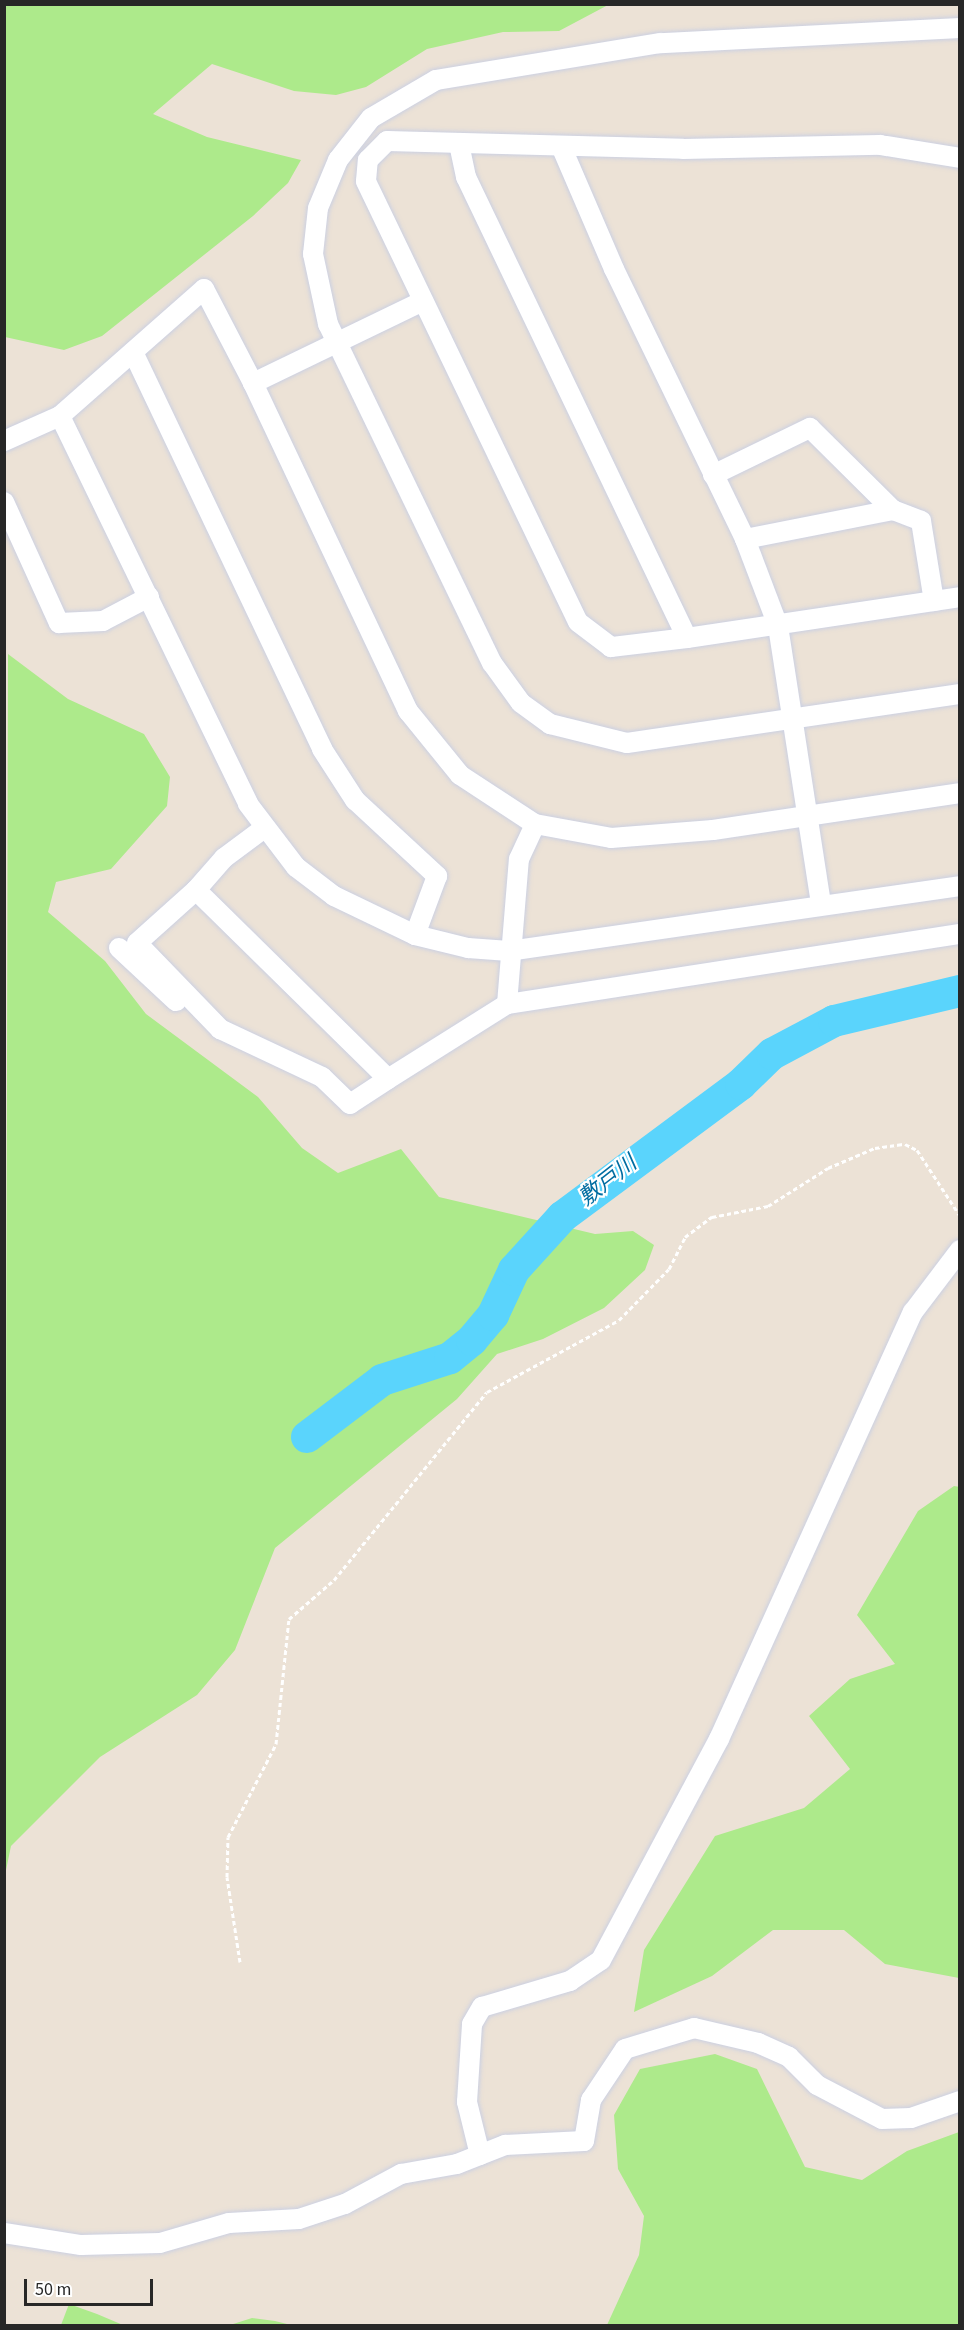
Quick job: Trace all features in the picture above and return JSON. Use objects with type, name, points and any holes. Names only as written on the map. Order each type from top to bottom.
[{"type":"street","points":[[960,28],[660,44],[460,73],[413,89],[354,136],[321,198],[313,254],[321,306],[337,343],[492,663],[521,703],[570,733],[627,743],[960,694]]},
{"type":"street","points":[[960,158],[880,145],[561,146],[387,141],[369,160],[366,181],[578,622],[611,647],[778,626],[960,597]]},
{"type":"street","points":[[459,144],[466,177],[687,638]]},
{"type":"street","points":[[561,146],[745,539],[778,626],[821,904]]},
{"type":"street","points":[[4,441],[60,416],[204,289],[253,383],[408,711],[460,775],[535,824],[611,838],[807,816],[960,793]]},
{"type":"street","points":[[253,383],[423,302]]},
{"type":"street","points":[[133,352],[322,749],[355,800],[437,876],[415,935]]},
{"type":"street","points":[[60,416],[263,829],[296,867],[334,896],[415,935],[468,948],[509,951],[821,904],[960,886]]},
{"type":"street","points":[[713,474],[810,428],[893,510],[921,521],[934,601]]},
{"type":"street","points":[[4,502],[59,623],[103,621],[149,597]]},
{"type":"street","points":[[745,539],[893,510]]},
{"type":"street","points":[[507,1004],[509,951],[519,859],[535,824]]},
{"type":"street","points":[[220,1029],[137,944],[196,890],[224,858],[263,829]]},
{"type":"street","points":[[196,890],[388,1079]]},
{"type":"street","points":[[119,948],[199,1023],[220,1029],[322,1077],[350,1104],[507,1004],[960,934]]},
{"type":"street","points":[[480,2155],[467,2102],[472,2024],[482,2007],[570,1981],[601,1960],[724,1729],[913,1312],[960,1250]]},
{"type":"street","points":[[4,2233],[81,2244],[160,2243],[229,2223],[299,2219],[345,2204],[401,2174],[480,2155],[505,2145],[584,2141],[591,2100],[625,2049],[694,2028],[758,2043],[789,2057],[826,2091],[882,2119],[912,2118],[960,2101]]},
{"type":"path","points":[[240,1962],[226,1877],[228,1837],[276,1744],[289,1619],[334,1580],[487,1392],[619,1320],[669,1269],[685,1237],[712,1217],[768,1206],[828,1168],[874,1148],[905,1144],[917,1150],[960,1216]]},
{"type":"green space","points":[[5,4],[608,5],[559,31],[503,32],[427,49],[366,87],[336,95],[294,91],[212,64],[153,114],[207,137],[301,160],[288,183],[253,216],[102,336],[64,350],[5,337]]},
{"type":"green space","points":[[8,654],[68,699],[144,734],[170,777],[167,806],[111,869],[56,882],[48,912],[105,961],[146,1014],[258,1097],[302,1148],[338,1173],[401,1149],[439,1197],[595,1234],[633,1231],[654,1245],[645,1270],[604,1308],[543,1339],[497,1354],[457,1399],[275,1548],[235,1650],[197,1695],[100,1757],[11,1846],[5,1875]]},
{"type":"green space","points":[[954,1486],[960,1487],[959,1978],[885,1964],[844,1930],[773,1930],[712,1976],[634,2012],[644,1950],[715,1836],[804,1808],[850,1769],[809,1716],[850,1679],[895,1664],[857,1615],[918,1511]]},
{"type":"green space","points":[[715,2054],[757,2069],[805,2167],[862,2180],[907,2151],[959,2132],[959,2325],[607,2325],[639,2255],[644,2216],[618,2169],[614,2115],[640,2069]]},
{"type":"green space","points":[[69,2304],[97,2314],[123,2325],[61,2325]]},
{"type":"green space","points":[[252,2318],[275,2321],[291,2325],[230,2325]]},
{"type":"waterway","name":"敷戸川","points":[[307,1437],[382,1380],[450,1358],[472,1340],[493,1315],[514,1270],[562,1217],[741,1084],[772,1054],[834,1021],[960,991]]}]
